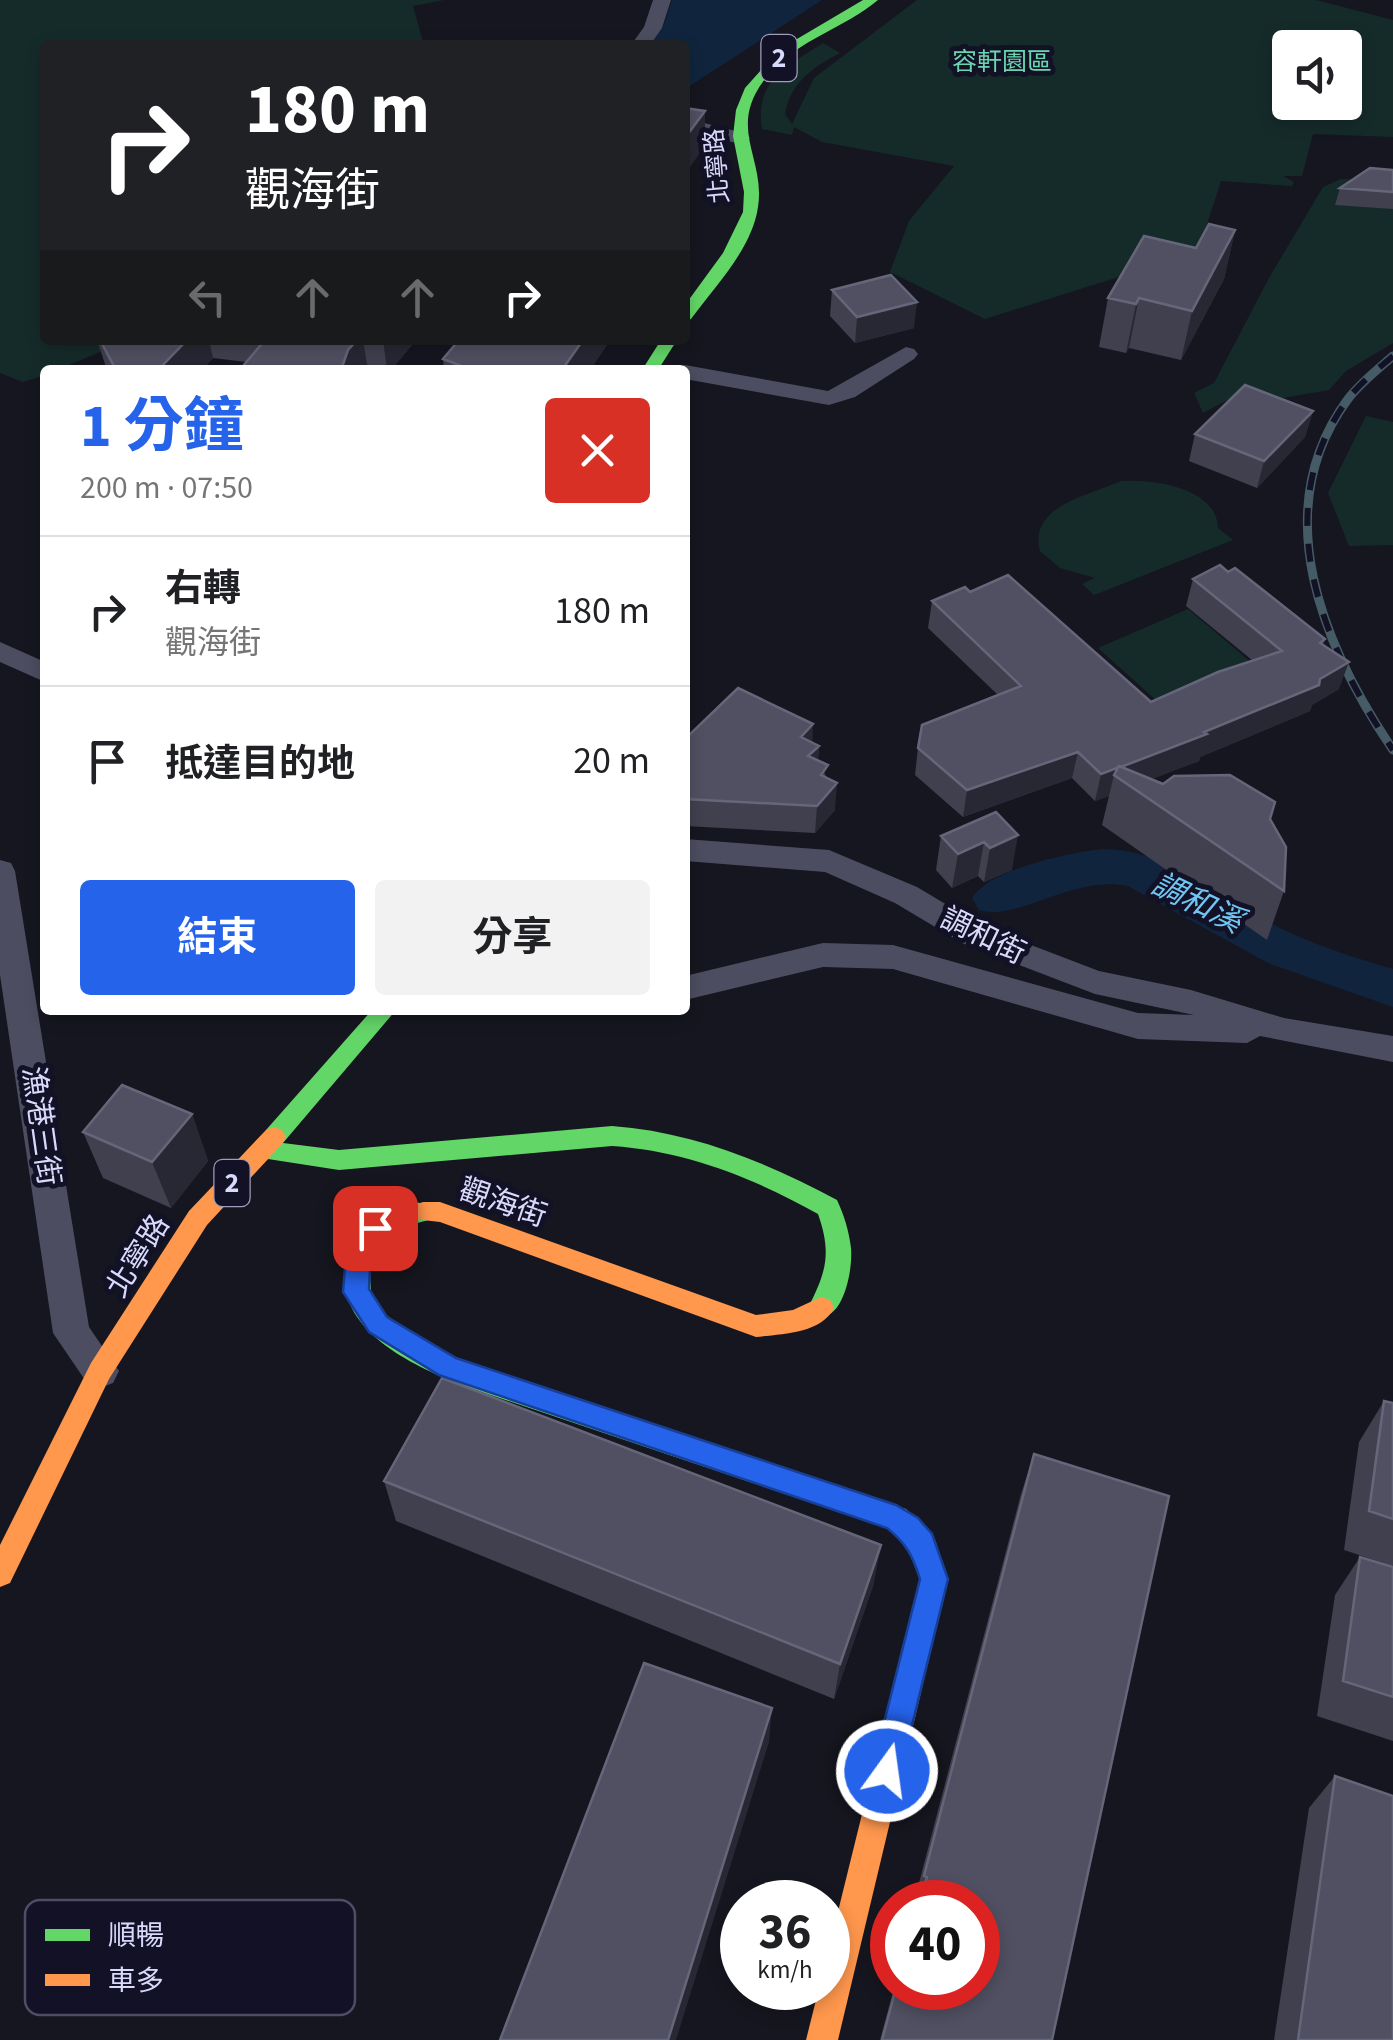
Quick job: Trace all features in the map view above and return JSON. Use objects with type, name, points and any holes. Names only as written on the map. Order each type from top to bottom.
[{"type":"street","points":[[644,40],[653,28],[662,0]]},
{"type":"street","name":"北寧路","points":[[690,308],[746,224],[751,206],[740,138],[747,89],[762,71],[872,0]]},
{"type":"street","points":[[690,125],[740,138]]},
{"type":"street","points":[[690,373],[829,398],[847,392],[906,354]]},
{"type":"street","points":[[0,651],[40,671]]},
{"type":"street","name":"調和街","points":[[690,850],[830,861],[906,895],[1014,954],[1095,982],[1191,1002],[1284,1031]]},
{"type":"street","name":"漁港三街","points":[[0,871],[71,1333],[100,1372]]},
{"type":"street","name":"調和街","points":[[690,987],[823,955],[893,957],[1138,1026],[1284,1031],[1393,1049]]},
{"type":"street","name":"北寧路","points":[[0,1574],[100,1372],[198,1218],[264,1150],[382,1015]]},
{"type":"street","name":"觀海街","points":[[264,1150],[339,1160],[642,1136],[702,1150],[828,1208],[836,1223],[839,1246],[832,1293],[816,1314],[792,1323],[756,1326],[440,1212],[407,1211],[389,1217],[375,1228],[360,1257],[356,1292],[378,1324],[448,1367],[896,1518],[922,1544],[934,1579],[822,2040]]},
{"type":"green space","points":[[0,0],[444,0],[413,6],[423,40],[40,40],[40,345],[117,345],[69,365],[40,365],[40,377],[23,382],[0,373]]},
{"type":"green space","name":"容軒園區","points":[[917,0],[1316,0],[1393,20],[1393,137],[1313,134],[1302,176],[1283,176],[1294,182],[1292,186],[1221,181],[1198,252],[985,319],[890,272],[909,221],[954,166],[822,142],[794,127],[792,135],[762,129],[763,98],[768,87],[786,68],[823,43],[840,53],[812,70],[792,93],[785,114],[792,124],[814,78]]},
{"type":"green space","points":[[1341,179],[1393,181],[1393,343],[1346,371],[1329,390],[1266,401],[1239,394],[1203,413],[1194,393],[1214,383],[1323,187]]},
{"type":"green space","points":[[1366,416],[1393,422],[1393,545],[1349,546],[1328,493]]},
{"type":"green space","points":[[1121,481],[1165,484],[1195,495],[1207,503],[1218,528],[1233,540],[1094,595],[1082,584],[1095,578],[1060,568],[1040,551],[1039,536],[1052,513]]},
{"type":"green space","points":[[1188,609],[1259,669],[1167,710],[1098,648]]},
{"type":"water","points":[[672,0],[822,0],[690,86],[690,40],[653,40],[664,25]]},
{"type":"building","points":[[690,109],[705,111],[690,131]]},
{"type":"building","points":[[1370,168],[1393,170],[1393,192],[1340,188]]},
{"type":"building","points":[[1209,224],[1235,230],[1192,311],[1139,298],[1136,304],[1108,298],[1144,236],[1196,248]]},
{"type":"building","points":[[891,275],[917,302],[857,317],[832,290]]},
{"type":"building","points":[[103,345],[182,345],[163,365],[113,365]]},
{"type":"building","points":[[261,345],[352,345],[343,365],[244,365]]},
{"type":"building","points":[[455,345],[580,345],[566,365],[459,365],[443,359]]},
{"type":"building","points":[[1245,385],[1313,411],[1264,461],[1195,434]]},
{"type":"building","points":[[1220,565],[1228,572],[1235,568],[1325,639],[1320,643],[1349,662],[1320,679],[1319,685],[1204,732],[1207,734],[1101,774],[1078,752],[967,790],[918,748],[922,725],[1021,686],[932,601],[965,587],[970,592],[1008,575],[1151,702],[1218,672],[1282,651],[1193,579]]},
{"type":"building","points":[[738,688],[813,724],[801,737],[819,746],[808,756],[828,765],[821,775],[837,783],[817,806],[690,799],[690,734]]},
{"type":"building","points":[[1119,766],[1163,784],[1174,776],[1230,775],[1275,802],[1270,819],[1286,847],[1284,891],[1114,775]]},
{"type":"building","points":[[996,812],[1018,835],[990,848],[984,842],[958,854],[941,836]]},
{"type":"building","points":[[122,1085],[192,1114],[152,1162],[83,1132]]},
{"type":"building","points":[[442,1378],[881,1545],[840,1664],[384,1481]]},
{"type":"building","points":[[1384,1401],[1393,1403],[1393,1519],[1369,1511]]},
{"type":"building","points":[[1034,1454],[1169,1496],[1052,2040],[882,2040],[890,2010],[1000,2010],[1000,1880],[926,1880],[924,1876]]},
{"type":"building","points":[[1360,1557],[1393,1567],[1393,1697],[1343,1681]]},
{"type":"building","points":[[644,1663],[772,1708],[668,2040],[500,2040]]},
{"type":"building","points":[[1335,1776],[1393,1796],[1393,2040],[1298,2040]]},
{"type":"waterway","name":"調和溪","points":[[996,898],[1071,871],[1102,866],[1132,869],[1185,893],[1267,943],[1393,988]]},
{"type":"railway","points":[[1393,356],[1348,399],[1323,442],[1310,487],[1308,532],[1314,578],[1327,624],[1345,668],[1393,750]]},
{"type":"traffic: fast","points":[[690,309],[731,253],[750,212],[752,192],[740,136],[743,110],[752,88],[785,52],[872,0]]},
{"type":"traffic: fast","points":[[653,365],[666,345]]},
{"type":"traffic: fast","points":[[274,1137],[381,1015]]},
{"type":"traffic: fast","points":[[263,1150],[339,1160],[612,1136],[640,1138],[724,1158],[778,1180],[828,1207],[839,1259],[834,1285],[821,1308]]},
{"type":"traffic: fast","points":[[423,1212],[405,1213],[383,1222],[362,1252],[357,1272],[366,1311],[418,1354],[474,1378],[896,1518],[923,1545]]},
{"type":"traffic: slow","points":[[0,1574],[100,1371],[198,1218],[274,1137]]},
{"type":"traffic: slow","points":[[423,1212],[440,1212],[756,1326],[797,1321],[821,1308]]},
{"type":"traffic: slow","points":[[822,2040],[934,1579],[923,1545]]},
{"type":"route","points":[[375,1228],[357,1268],[356,1292],[378,1324],[448,1367],[896,1518],[908,1528],[922,1544],[934,1579],[887,1771]]}]
